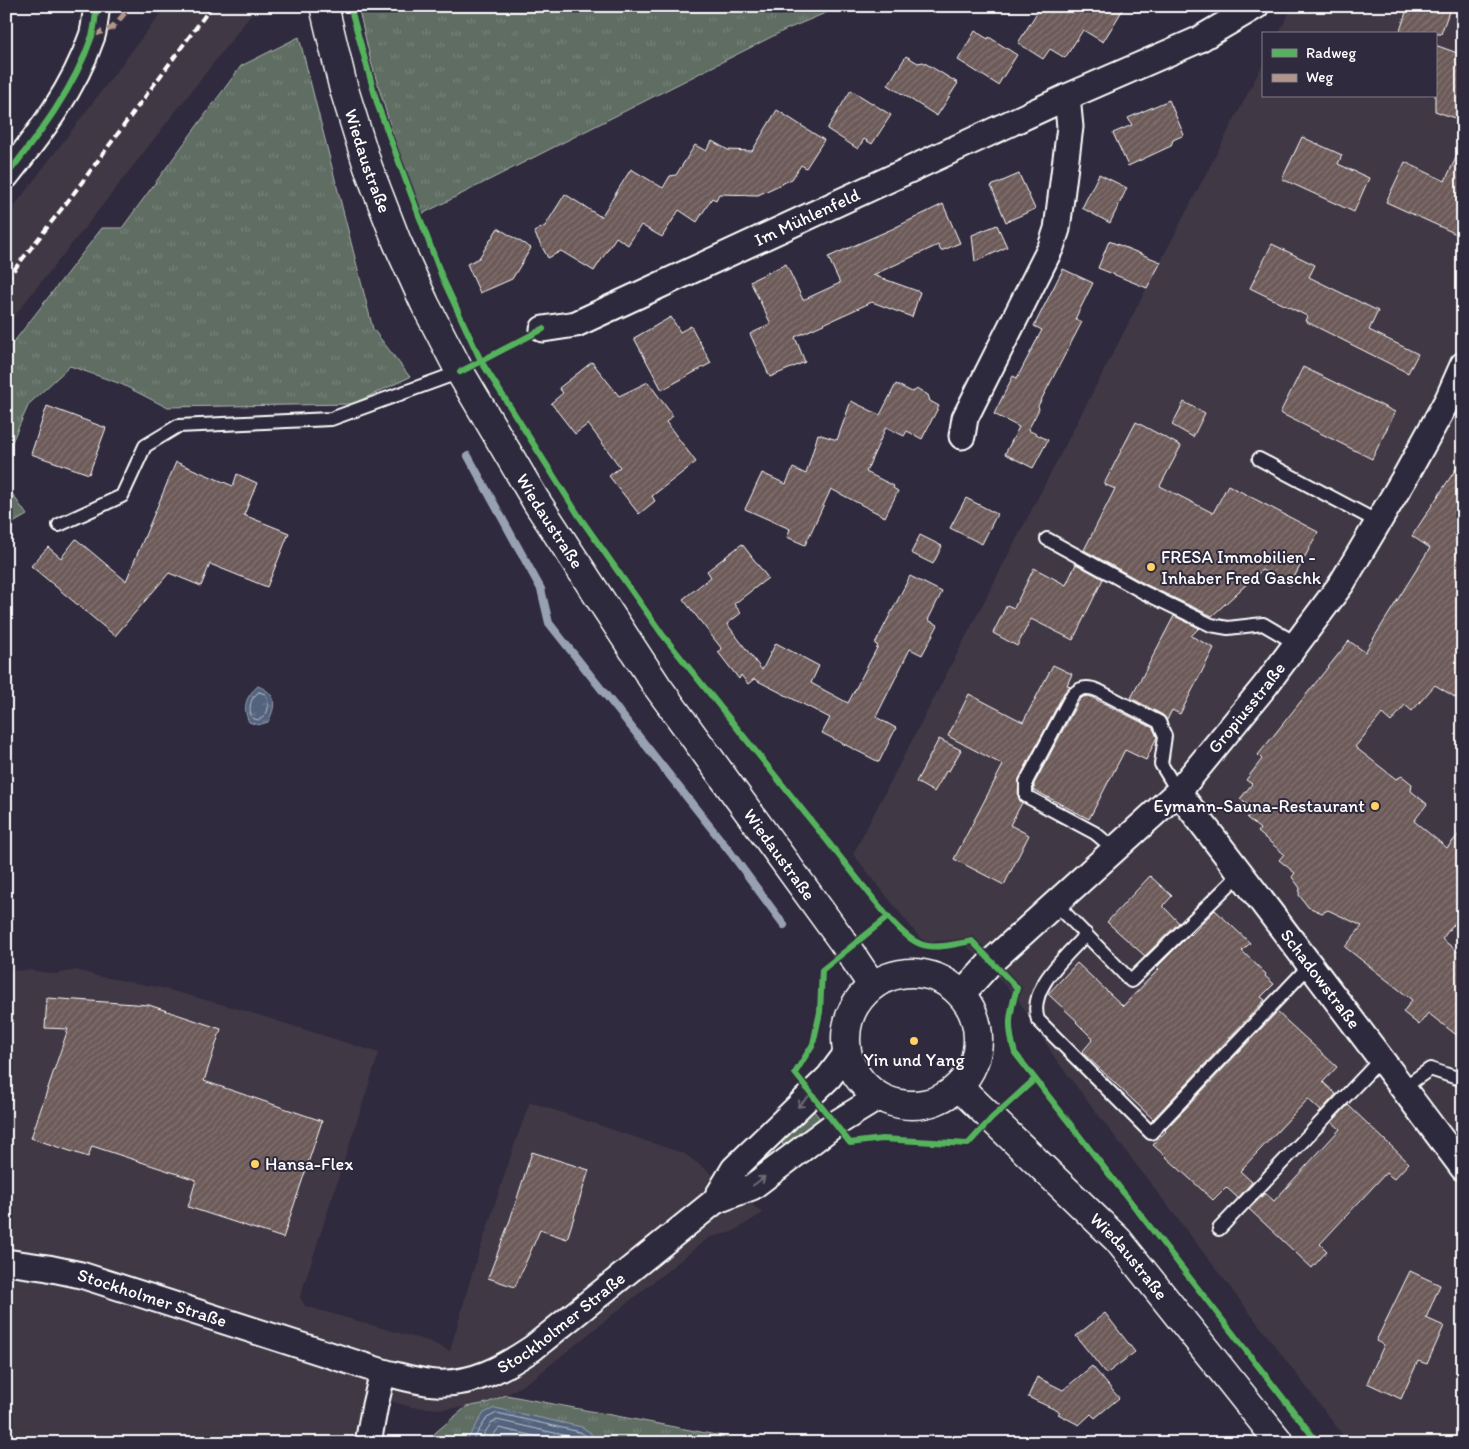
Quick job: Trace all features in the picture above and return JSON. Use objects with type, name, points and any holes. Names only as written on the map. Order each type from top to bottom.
[{"type":"main road","name":"Wiedaustraße","points":[[324,6],[343,86],[368,167],[397,242],[425,304],[460,372],[536,501],[657,686],[838,934],[872,985]]},
{"type":"main road","points":[[909,973],[928,975],[946,982],[962,995],[973,1012],[978,1031],[978,1051],[971,1070],[959,1086],[942,1099],[920,1106],[899,1105],[878,1097],[862,1083],[852,1069],[846,1053],[845,1038],[847,1022],[853,1008],[872,985],[890,976],[909,973]]},
{"type":"main road","name":"Wiedaustraße","points":[[959,1086],[1118,1240],[1280,1443]]},
{"type":"street","points":[[6,176],[43,128],[74,78],[93,35],[97,6]]},
{"type":"street","name":"Im Mühlenfeld","points":[[543,329],[576,324],[1067,97],[1198,40],[1256,6]]},
{"type":"street","points":[[962,436],[965,418],[1051,247],[1057,230],[1070,127],[1067,97]]},
{"type":"street","name":"Gropiusstraße","points":[[962,995],[992,961],[1178,792],[1265,686],[1342,583],[1378,522],[1455,404],[1463,365]]},
{"type":"street","name":"Schadowstraße","points":[[1178,792],[1463,1168]]},
{"type":"street","name":"Stockholmer Straße","points":[[715,1202],[734,1168],[829,1076],[846,1053]]},
{"type":"street","name":"Stockholmer Straße","points":[[6,1262],[81,1275],[383,1372],[436,1383],[478,1378],[496,1370],[533,1348],[715,1202],[752,1187],[852,1112],[878,1097]]},
{"type":"street","points":[[368,1443],[383,1372]]},
{"type":"lane","points":[[59,525],[122,496],[145,446],[178,426],[331,419],[460,372]]},
{"type":"lane","points":[[1259,459],[1378,522]]},
{"type":"lane","points":[[1046,539],[1143,592],[1211,625],[1228,628],[1263,624],[1297,644]]},
{"type":"lane","points":[[1114,850],[1095,833],[1026,796],[1026,782],[1076,691],[1089,687],[1159,722],[1165,736],[1161,764],[1178,792]]},
{"type":"lane","points":[[1056,904],[1132,981],[1241,873]]},
{"type":"lane","points":[[1086,934],[1042,986],[1036,1002],[1036,1014],[1038,1020],[1151,1133],[1310,965]]},
{"type":"lane","points":[[1220,1229],[1381,1060]]},
{"type":"lane","points":[[1402,1088],[1430,1069],[1460,1079],[1463,1075]]},
{"type":"shaded area","points":[[166,6],[258,6],[6,326],[6,217]]},
{"type":"shaded area","points":[[1314,6],[1463,6],[1463,1443],[1349,1443],[1057,1061],[1019,1001],[1009,989],[967,946],[956,940],[926,942],[920,938],[853,854],[1262,66],[1262,98],[1436,98],[1436,32],[1279,32],[1289,13]]},
{"type":"shaded area","points":[[30,970],[55,974],[77,970],[97,976],[158,987],[239,1009],[379,1053],[300,1297],[305,1306],[431,1342],[450,1351],[472,1274],[530,1102],[685,1154],[763,1213],[732,1232],[708,1238],[534,1378],[506,1395],[487,1403],[442,1409],[411,1407],[366,1394],[359,1443],[6,1443],[6,971]]},
{"type":"green space","points":[[358,6],[842,6],[785,30],[422,214],[391,128],[371,62]]},
{"type":"green space","points":[[299,37],[373,329],[410,377],[352,404],[166,407],[121,384],[70,366],[29,404],[6,455],[6,352],[102,228],[122,228],[241,66]]},
{"type":"green space","points":[[6,485],[27,515],[6,527]]},
{"type":"green space","points":[[814,1111],[822,1121],[785,1146],[783,1145],[781,1139]]},
{"type":"green space","points":[[506,1395],[727,1437],[730,1443],[426,1443],[466,1407],[487,1403]]},
{"type":"water","points":[[258,686],[269,693],[274,701],[274,706],[268,722],[258,725],[249,722],[246,702]]},
{"type":"water","points":[[495,1408],[582,1427],[591,1433],[592,1441],[591,1443],[465,1443],[484,1413]]},
{"type":"building","points":[[1041,6],[1125,6],[1103,42],[1083,30],[1065,58],[1050,49],[1043,59],[1018,43]]},
{"type":"building","points":[[1408,6],[1451,6],[1441,34],[1436,34],[1436,32],[1400,32]]},
{"type":"building","points":[[975,31],[988,39],[989,37],[1017,55],[998,85],[958,60]]},
{"type":"building","points":[[1436,45],[1463,55],[1463,121],[1435,111]]},
{"type":"building","points":[[906,56],[918,63],[923,62],[958,83],[937,116],[888,85]]},
{"type":"building","points":[[851,90],[891,115],[872,144],[864,139],[858,149],[827,129]]},
{"type":"building","points":[[1169,100],[1184,135],[1173,140],[1171,146],[1128,166],[1113,133],[1132,125],[1128,118]]},
{"type":"building","points":[[777,110],[824,140],[806,168],[801,165],[792,179],[758,195],[719,194],[716,200],[712,198],[697,222],[679,210],[662,237],[641,225],[628,245],[616,237],[594,271],[561,251],[548,258],[534,232],[545,226],[565,194],[601,217],[631,169],[663,188],[670,176],[676,175],[695,145],[706,151],[712,141],[728,150],[752,151]]},
{"type":"building","points":[[1302,137],[1342,155],[1338,164],[1369,178],[1354,212],[1282,179]]},
{"type":"building","points":[[1463,143],[1463,237],[1386,202],[1405,162],[1445,181]]},
{"type":"building","points":[[1019,174],[1035,209],[1006,222],[991,186]]},
{"type":"building","points":[[1099,174],[1127,188],[1110,223],[1082,208]]},
{"type":"building","points":[[943,204],[960,243],[941,251],[938,245],[873,275],[920,292],[912,317],[872,302],[795,337],[805,362],[770,377],[750,334],[771,324],[750,281],[786,264],[803,300],[840,283],[828,257]]},
{"type":"building","points":[[997,225],[1007,247],[975,262],[972,235]]},
{"type":"building","points":[[498,228],[531,248],[512,279],[480,293],[467,264],[479,258]]},
{"type":"building","points":[[1109,241],[1161,262],[1147,288],[1098,268]]},
{"type":"building","points":[[1272,244],[1315,265],[1309,277],[1378,311],[1369,330],[1418,354],[1408,373],[1305,321],[1307,316],[1250,288]]},
{"type":"building","points":[[1063,269],[1093,283],[1075,319],[1082,322],[1038,406],[1039,409],[1028,430],[1048,440],[1033,468],[1005,454],[1019,427],[994,414],[1013,376],[1017,378],[1042,330],[1034,326]]},
{"type":"building","points":[[671,317],[680,332],[691,326],[711,363],[662,390],[634,338]]},
{"type":"building","points":[[592,362],[619,396],[648,382],[673,416],[666,422],[696,462],[652,496],[655,501],[639,514],[609,476],[620,467],[588,424],[575,434],[551,403],[563,393],[559,388]]},
{"type":"building","points":[[1303,367],[1395,412],[1372,459],[1280,413]]},
{"type":"building","points":[[896,384],[912,392],[918,389],[928,395],[930,401],[939,406],[922,439],[907,431],[904,436],[886,427],[866,472],[894,486],[893,488],[898,491],[885,517],[831,489],[805,545],[787,537],[790,529],[745,509],[762,473],[786,484],[793,468],[806,474],[818,434],[837,440],[851,401],[880,415]]},
{"type":"building","points":[[1184,402],[1205,413],[1193,437],[1172,425]]},
{"type":"building","points":[[47,406],[106,428],[89,474],[31,454]]},
{"type":"building","points":[[1136,422],[1181,446],[1160,486],[1213,513],[1228,485],[1318,532],[1290,585],[1262,570],[1212,616],[1147,585],[1084,550],[1115,489],[1104,484]]},
{"type":"building","points":[[1463,458],[1463,702],[1435,685],[1412,711],[1405,705],[1391,722],[1382,714],[1355,747],[1396,779],[1402,776],[1412,784],[1411,791],[1427,804],[1414,821],[1447,848],[1463,829],[1463,912],[1442,939],[1463,956],[1463,1040],[1428,1013],[1419,1025],[1403,1012],[1412,1000],[1345,947],[1362,926],[1328,910],[1322,913],[1308,907],[1299,895],[1300,888],[1292,877],[1295,873],[1279,860],[1284,854],[1258,832],[1260,829],[1247,818],[1254,810],[1240,799],[1252,784],[1246,780],[1262,759],[1258,755],[1349,641],[1365,652],[1430,548],[1412,536]]},
{"type":"building","points":[[176,462],[233,486],[237,474],[257,483],[244,515],[289,533],[267,587],[210,564],[201,586],[169,573],[115,636],[31,566],[48,547],[61,558],[76,539],[126,581]]},
{"type":"building","points":[[966,498],[997,514],[982,544],[950,528]]},
{"type":"building","points":[[920,535],[942,546],[933,564],[911,553]]},
{"type":"building","points":[[742,544],[768,578],[734,604],[741,613],[727,624],[762,670],[776,643],[819,666],[811,683],[848,703],[878,646],[875,644],[910,576],[942,592],[928,620],[938,625],[922,655],[910,649],[876,717],[896,728],[879,762],[822,733],[830,718],[754,679],[748,684],[741,675],[739,679],[718,652],[722,649],[683,599],[711,577],[707,571]]},
{"type":"building","points":[[1076,564],[1103,579],[1073,640],[1031,619],[1017,646],[993,633],[1007,605],[1014,608],[1034,568],[1066,585]]},
{"type":"building","points":[[1174,616],[1199,628],[1191,636],[1214,648],[1180,714],[1172,710],[1167,720],[1163,715],[1131,698]]},
{"type":"building","points":[[1053,665],[1072,674],[1067,685],[1070,686],[1064,693],[1019,779],[1018,796],[1022,803],[1010,825],[1029,835],[1004,885],[954,859],[1003,765],[948,736],[969,694],[1023,722]]},
{"type":"building","points":[[1089,696],[1153,728],[1157,737],[1146,760],[1125,750],[1089,819],[1034,790],[1034,784],[1078,702],[1083,697]]},
{"type":"building","points":[[939,739],[961,750],[934,792],[916,782]]},
{"type":"building","points":[[1150,876],[1172,896],[1163,906],[1179,923],[1145,956],[1107,922]]},
{"type":"building","points":[[1215,910],[1250,943],[1242,951],[1274,984],[1261,997],[1265,1000],[1153,1119],[1082,1052],[1093,1039],[1048,994],[1077,963],[1123,1006],[1159,969],[1157,967]]},
{"type":"building","points":[[47,998],[149,1005],[221,1029],[204,1081],[322,1121],[283,1238],[188,1207],[196,1180],[92,1146],[88,1157],[31,1138],[68,1029],[45,1028]]},
{"type":"building","points":[[1277,1012],[1337,1067],[1323,1082],[1336,1094],[1321,1111],[1308,1099],[1240,1171],[1252,1182],[1238,1198],[1226,1187],[1213,1200],[1153,1145]]},
{"type":"building","points":[[1348,1105],[1409,1163],[1394,1179],[1386,1173],[1320,1244],[1327,1251],[1312,1268],[1249,1209],[1265,1193],[1274,1201],[1340,1129],[1332,1122]]},
{"type":"building","points":[[532,1152],[589,1170],[567,1239],[540,1230],[515,1287],[488,1278],[510,1220]]},
{"type":"building","points":[[1410,1271],[1440,1285],[1426,1318],[1444,1326],[1427,1364],[1418,1361],[1401,1399],[1367,1383],[1384,1345],[1376,1341]]},
{"type":"building","points":[[1105,1313],[1135,1352],[1106,1374],[1076,1336]]},
{"type":"building","points":[[1092,1366],[1119,1398],[1095,1418],[1091,1414],[1079,1425],[1058,1414],[1060,1412],[1028,1397],[1037,1377],[1063,1390]]},
{"type":"waterway","points":[[468,456],[541,589],[549,623],[731,853],[784,925]]},
{"type":"railway","points":[[6,280],[71,197],[212,6]]},
{"type":"marked path","points":[[93,35],[112,28],[131,6]]},
{"type":"cycle path","points":[[6,176],[55,110],[76,74],[92,36],[97,6]]},
{"type":"cycle path","points":[[350,6],[378,106],[442,277],[481,361],[579,516],[662,634],[888,917],[908,937],[925,946],[944,946],[972,941],[1017,988],[1010,1020],[1015,1053],[1318,1443]]},
{"type":"cycle path","points":[[460,372],[543,329]]},
{"type":"cycle path","points":[[888,917],[822,970],[820,1012],[813,1044],[795,1073],[850,1143],[882,1139],[968,1144],[992,1118],[1035,1079]]},
{"type":"place","name":"FRESA Immobilien - Inhaber Fred Gaschk","points":[[1151,567]]},
{"type":"place","name":"Eymann-Sauna-Restaurant","points":[[1375,806]]},
{"type":"place","name":"Yin und Yang","points":[[914,1041]]},
{"type":"place","name":"Hansa-Flex","points":[[255,1164]]}]
